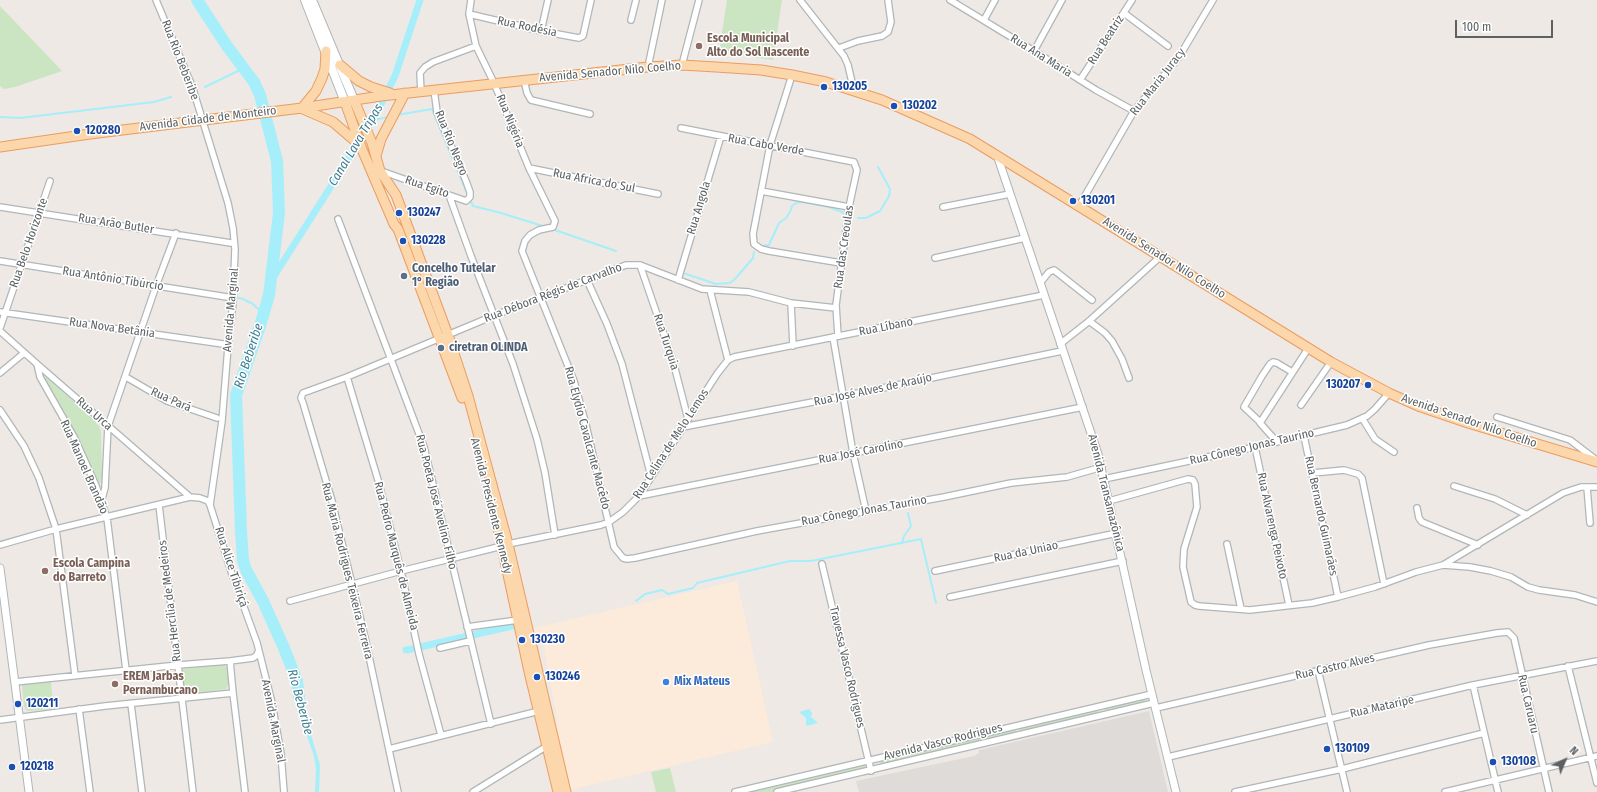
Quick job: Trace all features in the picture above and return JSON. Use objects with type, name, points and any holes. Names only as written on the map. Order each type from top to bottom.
[{"type":"main road","name":"Avenida Presidente Kennedy","points":[[305,0],[326,51],[350,101],[363,121],[372,143],[377,174],[396,195],[429,283],[444,336]]},
{"type":"main road","name":"Avenida Presidente Kennedy","points":[[312,0],[340,65],[350,101],[354,134],[386,192],[398,220],[398,229],[468,396],[566,792]]},
{"type":"main road","points":[[326,51],[325,69],[322,78],[316,91],[302,108],[333,122],[354,134]]},
{"type":"main road","points":[[340,65],[359,81],[382,94]]},
{"type":"main road","name":"Avenida Senador Nilo Coelho","points":[[350,101],[382,94],[401,94],[648,67],[682,65],[762,70],[792,75],[854,91],[909,111],[965,137],[997,155],[1331,362],[1389,393],[1418,406],[1462,421],[1597,462]]},
{"type":"main road","points":[[375,157],[379,143],[401,94]]},
{"type":"main road","name":"Avenida Cidade de Monteiro","points":[[0,147],[350,101]]},
{"type":"main road","name":"Avenida Presidente Kennedy","points":[[505,545],[518,620],[558,792]]},
{"type":"street","name":"Rua Rio Beberibe","points":[[156,0],[192,86],[202,120]]},
{"type":"street","name":"Rua Nigéria","points":[[471,0],[469,14],[476,46],[494,83],[529,168],[554,220],[553,227],[539,230]]},
{"type":"street","points":[[541,31],[548,0]]},
{"type":"street","name":"Rua Rodésia","points":[[469,14],[541,31],[579,38],[583,36],[584,33],[591,0]]},
{"type":"street","points":[[631,20],[636,0]]},
{"type":"street","points":[[648,67],[662,0]]},
{"type":"street","points":[[682,65],[699,0]]},
{"type":"street","points":[[800,0],[844,56],[848,65],[854,91]]},
{"type":"street","points":[[838,48],[858,41],[882,36],[888,32],[891,22],[888,0]]},
{"type":"street","name":"Rua Ana Maria","points":[[950,0],[1080,80],[1134,111]]},
{"type":"street","points":[[984,20],[995,0]]},
{"type":"street","points":[[1034,51],[1062,0]]},
{"type":"street","name":"Rua Beatriz","points":[[1080,80],[1132,0]]},
{"type":"street","name":"Rua Maria Juracy","points":[[1079,206],[1134,111],[1179,57],[1213,0]]},
{"type":"street","points":[[1124,13],[1168,46]]},
{"type":"street","points":[[421,92],[420,73],[425,68],[434,62],[476,46]]},
{"type":"street","points":[[792,75],[770,145],[753,240],[756,246],[769,251],[841,263]]},
{"type":"street","points":[[524,80],[527,93],[531,100],[590,114]]},
{"type":"street","name":"Rua Rio Negro","points":[[434,90],[437,112],[466,181],[470,196]]},
{"type":"street","name":"Avenida Marginal","points":[[202,120],[228,203],[235,249],[233,302],[222,421],[210,505]]},
{"type":"street","name":"Rua Cabo Verde","points":[[681,128],[852,160]]},
{"type":"street","name":"Rua Angola","points":[[678,280],[721,136]]},
{"type":"street","name":"Avenida Transamazônica","points":[[997,155],[1102,467],[1152,694],[1176,792]]},
{"type":"street","name":"Rua das Creoulas","points":[[852,160],[856,164],[857,170],[849,207],[841,263],[836,308],[836,336],[853,453],[866,511]]},
{"type":"street","name":"Rua Africa do Sul","points":[[529,168],[658,194]]},
{"type":"street","name":"Rua Egito","points":[[377,174],[466,201],[470,196]]},
{"type":"street","name":"Rua Belo Horizonte","points":[[0,329],[3,313],[50,181]]},
{"type":"street","points":[[761,191],[849,207]]},
{"type":"street","points":[[942,207],[1010,194]]},
{"type":"street","points":[[449,195],[493,316],[515,370],[542,455],[555,535]]},
{"type":"street","name":"Rua Arão Butler","points":[[0,207],[231,243]]},
{"type":"street","name":"Rua Poeta José Avelino Filho","points":[[338,219],[424,447],[491,724]]},
{"type":"street","name":"Rua Elydio Cavalcante Macêdo","points":[[539,230],[527,238],[522,251],[574,381],[586,425],[614,547],[623,558],[627,559]]},
{"type":"street","points":[[101,502],[105,488],[108,426],[126,378],[140,331],[157,283],[176,234]]},
{"type":"street","points":[[935,258],[1025,238]]},
{"type":"street","name":"Rua José Alves de Araújo","points":[[683,427],[844,396],[1061,347],[1161,256]]},
{"type":"street","name":"Rua Antônio Tibúrcio","points":[[0,261],[157,283],[227,297]]},
{"type":"street","name":"Rua Débora Régis de Carvalho","points":[[303,393],[347,377],[493,316],[626,265],[640,265],[678,280],[710,290],[749,292],[791,303],[836,308]]},
{"type":"street","name":"Rua Turquia","points":[[640,265],[673,360],[688,419]]},
{"type":"street","points":[[1040,283],[1049,272],[1054,270],[1092,300]]},
{"type":"street","points":[[587,280],[607,324],[622,364],[651,476]]},
{"type":"street","points":[[710,290],[728,360]]},
{"type":"street","name":"Rua Líbano","points":[[728,360],[741,355],[793,346],[836,336],[1044,295]]},
{"type":"street","points":[[791,303],[793,346]]},
{"type":"street","name":"Rua Nova Betânia","points":[[3,313],[140,331],[223,344]]},
{"type":"street","points":[[1089,321],[1105,332],[1112,341],[1122,359],[1129,378]]},
{"type":"street","name":"Rua Urca","points":[[0,329],[36,364],[190,497]]},
{"type":"street","points":[[1260,422],[1308,347]]},
{"type":"street","points":[[0,373],[24,353]]},
{"type":"street","name":"Rua Celina de Melo Lemos","points":[[609,522],[623,512],[639,496],[717,374],[728,360]]},
{"type":"street","points":[[1277,442],[1261,426],[1260,422],[1244,407],[1270,364],[1273,362],[1277,363],[1292,372]]},
{"type":"street","points":[[1301,405],[1331,362]]},
{"type":"street","name":"Rua Manoel Brandão","points":[[36,364],[40,377],[74,437],[107,518],[126,670]]},
{"type":"street","name":"Rua Pedro Marquês de Almeida","points":[[347,377],[378,480],[419,654],[441,736]]},
{"type":"street","name":"Rua Pará","points":[[126,378],[167,401],[217,418]]},
{"type":"street","name":"Rua Maria Rodrigues Teixeira Ferreira","points":[[303,393],[301,398],[302,403],[332,501],[398,792]]},
{"type":"street","name":"Rua Cônego Jonas Taurino","points":[[1104,479],[1255,447],[1347,425],[1375,410],[1389,393]]},
{"type":"street","name":"Rua José Carolino","points":[[639,496],[1083,407]]},
{"type":"street","points":[[0,410],[24,446],[39,478],[56,530],[75,675]]},
{"type":"street","points":[[1497,417],[1570,440],[1597,462]]},
{"type":"street","points":[[1362,418],[1375,439],[1394,452]]},
{"type":"street","name":"Rua Bernardo Guimarães","points":[[1304,436],[1338,597]]},
{"type":"street","name":"Rua Alvarenga Peixoto","points":[[1255,447],[1289,605]]},
{"type":"street","name":"Rua Cônego Jonas Taurino","points":[[627,559],[758,531],[1011,483],[1067,478],[1102,467]]},
{"type":"street","points":[[1313,474],[1344,470],[1358,474],[1362,478],[1384,584]]},
{"type":"street","name":"Rua Cônego Jonas Taurino","points":[[1109,501],[1188,479],[1193,480],[1195,484],[1196,512],[1186,540],[1182,567],[1191,602],[1199,606],[1241,609]]},
{"type":"street","points":[[1454,486],[1495,499],[1528,515]]},
{"type":"street","points":[[1443,566],[1563,493],[1581,487],[1597,487]]},
{"type":"street","points":[[1587,487],[1590,523]]},
{"type":"street","points":[[0,545],[190,497],[200,498],[210,505]]},
{"type":"street","name":"Rua Hercília de Medeiros","points":[[159,505],[193,792]]},
{"type":"street","name":"Rua Alice Tibiriçá","points":[[210,505],[237,588],[257,643],[258,651]]},
{"type":"street","points":[[1417,508],[1419,518],[1422,522],[1478,545]]},
{"type":"street","points":[[290,600],[450,558],[609,522]]},
{"type":"street","name":"Rua da Uniao","points":[[934,571],[1117,533]]},
{"type":"street","points":[[1227,544],[1241,609],[1256,609],[1312,603],[1384,584],[1416,572],[1443,566],[1470,567],[1491,571],[1511,577],[1528,587],[1575,595],[1597,602]]},
{"type":"street","points":[[950,597],[1123,562]]},
{"type":"street","name":"Travessa Vasco Rodrigues","points":[[822,564],[871,771]]},
{"type":"street","points":[[0,568],[29,792]]},
{"type":"street","points":[[440,648],[469,635],[518,620]]},
{"type":"street","name":"Rua Castro Alves","points":[[1155,706],[1429,645],[1508,632],[1514,638]]},
{"type":"street","name":"Rua Caruaru","points":[[1514,638],[1521,676],[1548,792]]},
{"type":"street","name":"Avenida Marginal","points":[[258,651],[272,703],[281,754],[284,792]]},
{"type":"street","points":[[15,682],[230,661],[253,658],[258,654],[258,651]]},
{"type":"street","points":[[230,661],[245,792]]},
{"type":"street","name":"Rua Mataripe","points":[[1168,757],[1473,686],[1597,661]]},
{"type":"street","points":[[1568,666],[1597,783]]},
{"type":"street","points":[[1318,670],[1347,792]]},
{"type":"street","points":[[1473,686],[1498,792]]},
{"type":"street","points":[[0,720],[79,709],[181,699],[233,692]]},
{"type":"street","name":"Avenida Vasco Rodrigues","points":[[735,792],[1152,694]]},
{"type":"street","points":[[131,704],[142,792]]},
{"type":"street","points":[[1102,705],[1104,715]]},
{"type":"street","name":"Avenida Vasco Rodrigues","points":[[777,792],[1104,715],[1155,706]]},
{"type":"street","points":[[79,709],[90,792]]},
{"type":"street","points":[[389,750],[539,711]]},
{"type":"street","points":[[1235,792],[1342,769],[1484,733]]},
{"type":"street","points":[[473,792],[547,746]]},
{"type":"street","points":[[1445,792],[1597,756]]},
{"type":"street","points":[[484,785],[484,792]]},
{"type":"shaded area","points":[[737,581],[773,742],[569,790],[556,738],[557,718],[544,648],[533,628]]},
{"type":"shaded area","points":[[1149,711],[1168,792],[859,792],[856,781],[974,756],[979,753],[979,750]]},
{"type":"green space","points":[[727,0],[782,0],[773,60],[719,52]]},
{"type":"green space","points":[[0,6],[62,71],[15,87],[4,89],[0,86]]},
{"type":"green space","points":[[46,377],[99,426],[101,432],[101,483],[98,483],[84,450],[69,421],[43,379]]},
{"type":"green space","points":[[224,665],[228,669],[229,684],[226,689],[190,694],[184,693],[182,669]]},
{"type":"green space","points":[[51,682],[53,709],[26,710],[24,706],[22,685]]},
{"type":"green space","points":[[1145,698],[1146,702],[1105,712],[1104,707]]},
{"type":"green space","points":[[1098,709],[1099,713],[1020,731],[1019,727]]},
{"type":"green space","points":[[1015,728],[1016,733],[881,765],[880,761]]},
{"type":"green space","points":[[865,765],[866,769],[771,792],[751,792]]},
{"type":"green space","points":[[670,768],[676,792],[656,792],[651,772]]},
{"type":"water","points":[[300,681],[308,725],[320,765],[319,792],[315,792],[316,769],[314,756],[301,719],[296,695],[294,682]]},
{"type":"water","points":[[809,709],[812,713],[811,717],[818,723],[806,726],[806,718],[799,712]]},
{"type":"waterway","name":"Rio Beberibe","points":[[197,0],[227,46],[254,82],[260,95],[277,161],[279,213],[269,295],[236,395],[241,531],[243,560],[246,570],[263,601],[284,648],[297,681],[299,697]]},
{"type":"waterway","name":"Canal Lava Tripas","points":[[271,281],[373,120],[395,76],[420,0]]},
{"type":"waterway","points":[[205,87],[244,68]]},
{"type":"waterway","points":[[0,117],[20,118],[154,102],[171,97]]},
{"type":"waterway","points":[[397,115],[432,109],[467,193]]},
{"type":"waterway","points":[[373,120],[389,117]]},
{"type":"waterway","points":[[858,218],[866,218],[880,211],[889,196],[890,189],[878,167]]},
{"type":"waterway","points":[[470,199],[473,206],[546,227]]},
{"type":"waterway","points":[[760,246],[769,245],[779,223],[786,218],[792,206],[796,203],[802,202],[829,207],[847,214]]},
{"type":"waterway","points":[[552,229],[616,251]]},
{"type":"waterway","points":[[683,273],[716,284],[730,283],[753,258],[754,252]]},
{"type":"waterway","points":[[0,258],[40,265]]},
{"type":"waterway","points":[[226,295],[243,299],[253,304],[263,314]]},
{"type":"waterway","points":[[902,543],[904,536],[911,526],[908,513]]},
{"type":"waterway","points":[[636,601],[645,594],[662,590],[668,594],[693,588],[697,583],[790,561],[811,561],[921,539],[936,603]]},
{"type":"waterway","points":[[420,647],[512,626]]},
{"type":"waterway","points":[[406,650],[412,649]]},
{"type":"place","name":"Escola Municipal Alto do Sol Nascente","points":[[699,46]]},
{"type":"place","name":"130205","points":[[824,87]]},
{"type":"place","name":"130202","points":[[894,106]]},
{"type":"place","name":"120280","points":[[77,131]]},
{"type":"place","name":"130201","points":[[1073,201]]},
{"type":"place","name":"130247","points":[[399,213]]},
{"type":"place","name":"130228","points":[[403,241]]},
{"type":"place","name":"Concelho Tutelar 1° Região","points":[[404,276]]},
{"type":"place","name":"ciretran OLINDA","points":[[441,348]]},
{"type":"place","name":"130207","points":[[1368,385]]},
{"type":"place","name":"Escola Campina do Barreto","points":[[45,571]]},
{"type":"place","name":"130230","points":[[522,640]]},
{"type":"place","name":"130246","points":[[537,677]]},
{"type":"place","name":"Mix Mateus","points":[[666,682]]},
{"type":"place","name":"EREM Jarbas Pernambucano","points":[[115,684]]},
{"type":"place","name":"120211","points":[[18,704]]},
{"type":"place","name":"130109","points":[[1327,749]]},
{"type":"place","name":"130108","points":[[1493,762]]},
{"type":"place","name":"120218","points":[[12,767]]}]
